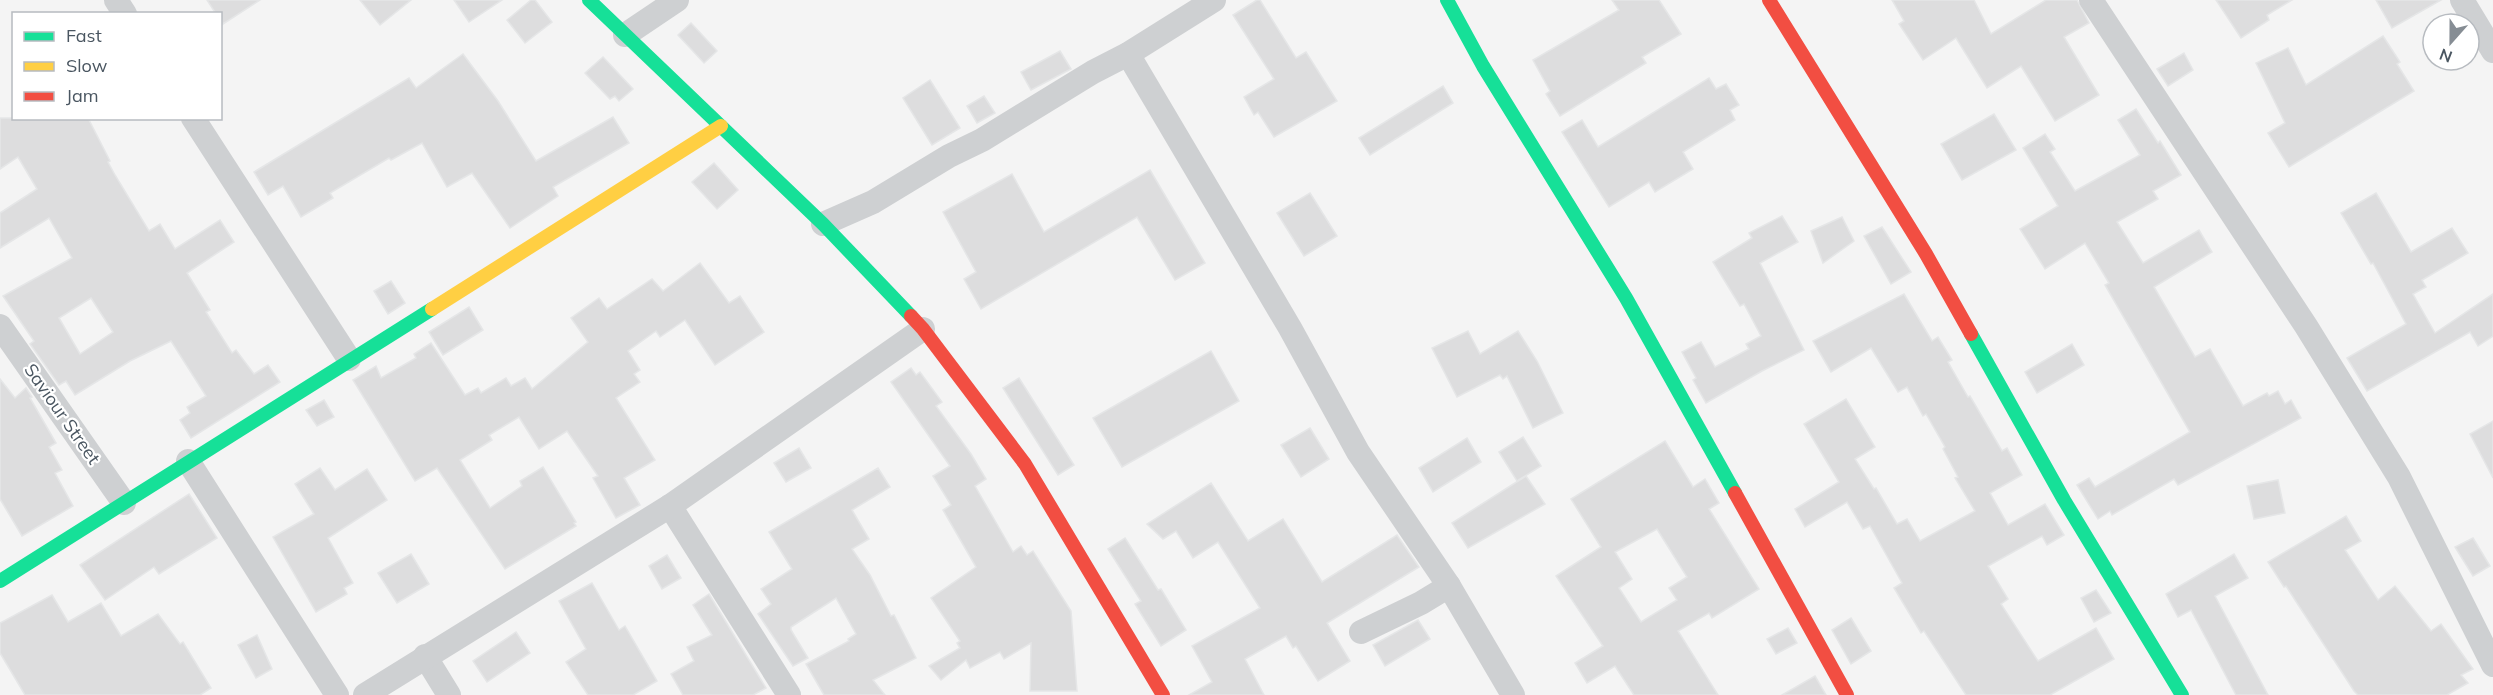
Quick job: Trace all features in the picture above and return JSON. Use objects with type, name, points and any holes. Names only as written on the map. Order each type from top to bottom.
[{"type":"street","points":[[589,0],[823,224],[923,330],[1025,464],[1163,695]]},
{"type":"street","points":[[626,35],[677,0]]},
{"type":"street","points":[[823,224],[873,202],[1128,54],[1214,0]]},
{"type":"street","points":[[1447,0],[1483,66],[1626,298],[1847,695]]},
{"type":"street","points":[[1769,0],[1926,254],[2064,500],[2182,695]]},
{"type":"street","points":[[2091,0],[2306,326],[2399,477],[2493,665]]},
{"type":"street","points":[[2462,0],[2493,51]]},
{"type":"street","points":[[1128,54],[1290,328],[1358,452],[1449,586],[1512,695]]},
{"type":"street","points":[[194,120],[349,359]]},
{"type":"street","points":[[0,581],[721,126]]},
{"type":"street","name":"Saviour Street","points":[[0,326],[124,503]]},
{"type":"street","points":[[365,695],[670,506],[923,330]]},
{"type":"street","points":[[188,461],[337,695]]},
{"type":"street","points":[[670,506],[789,695]]},
{"type":"street","points":[[1361,632],[1421,603],[1449,586]]},
{"type":"street","points":[[425,656],[449,695]]},
{"type":"building","points":[[207,0],[260,0],[223,24],[222,12],[215,12]]},
{"type":"building","points":[[360,0],[411,0],[380,25]]},
{"type":"building","points":[[454,0],[502,0],[469,22]]},
{"type":"building","points":[[531,0],[535,0],[552,22],[525,43],[507,20]]},
{"type":"building","points":[[1260,0],[1296,58],[1306,52],[1337,101],[1274,137],[1258,112],[1254,115],[1244,97],[1274,79],[1233,15]]},
{"type":"building","points":[[1612,0],[1659,0],[1681,34],[1642,57],[1646,63],[1560,116],[1546,94],[1550,91],[1533,60],[1619,10]]},
{"type":"building","points":[[1892,0],[1974,0],[1991,34],[2046,0],[2077,0],[2089,23],[2064,37],[2099,95],[2055,121],[2021,66],[1987,88],[1956,38],[1923,60],[1899,24],[1904,21]]},
{"type":"building","points":[[2216,0],[2292,0],[2267,15],[2269,20],[2241,38]]},
{"type":"building","points":[[2376,0],[2441,0],[2392,28]]},
{"type":"building","points":[[691,23],[717,51],[704,63],[678,35]]},
{"type":"building","points":[[2383,36],[2400,62],[2397,64],[2414,91],[2289,167],[2268,133],[2285,123],[2256,63],[2288,48],[2306,85]]},
{"type":"building","points":[[1060,51],[1071,69],[1031,90],[1021,72]]},
{"type":"building","points":[[2184,53],[2193,70],[2168,86],[2157,69]]},
{"type":"building","points":[[463,54],[498,101],[536,161],[613,117],[629,143],[553,187],[558,196],[510,228],[472,173],[447,187],[422,143],[391,160],[389,158],[330,193],[333,198],[301,217],[283,186],[268,195],[254,172],[409,78],[416,88]]},
{"type":"building","points":[[603,57],[633,89],[619,101],[615,96],[610,99],[585,73]]},
{"type":"building","points":[[1709,78],[1716,89],[1726,84],[1739,105],[1730,110],[1735,120],[1683,152],[1693,169],[1655,192],[1649,182],[1609,207],[1562,132],[1582,120],[1598,147]]},
{"type":"building","points":[[930,80],[960,128],[932,145],[903,98]]},
{"type":"building","points":[[1443,86],[1453,103],[1370,155],[1359,138]]},
{"type":"building","points":[[984,96],[995,113],[977,123],[967,106]]},
{"type":"building","points":[[2136,109],[2158,143],[2160,141],[2181,175],[2153,191],[2158,199],[2117,222],[2143,263],[2199,230],[2212,252],[2154,287],[2195,357],[2210,349],[2243,406],[2267,393],[2269,396],[2278,391],[2285,404],[2291,400],[2301,418],[2178,485],[2174,479],[2112,515],[2110,511],[2098,519],[2077,485],[2089,478],[2095,487],[2190,432],[2105,285],[2109,283],[2085,243],[2045,269],[2020,229],[2058,206],[2023,148],[2045,134],[2055,149],[2050,152],[2075,191],[2140,155],[2118,120]]},
{"type":"building","points":[[1994,114],[2016,150],[1962,180],[1941,144]]},
{"type":"building","points":[[0,118],[89,120],[115,175],[149,231],[160,224],[175,249],[220,220],[234,242],[187,273],[210,310],[206,312],[232,353],[236,350],[254,374],[268,365],[280,382],[191,438],[180,420],[190,413],[187,407],[206,396],[171,341],[130,361],[75,395],[66,381],[59,385],[30,344],[34,341],[3,296],[72,258],[49,218],[0,248],[0,213],[37,189],[18,157],[0,169]],"holes":[[[91,298],[113,332],[80,354],[59,318]]]},
{"type":"building","points":[[714,163],[738,190],[717,209],[692,182]]},
{"type":"building","points":[[1150,170],[1205,263],[1175,280],[1137,217],[981,309],[964,279],[976,272],[943,212],[1012,174],[1044,232]]},
{"type":"building","points":[[1310,193],[1337,236],[1304,256],[1277,213]]},
{"type":"building","points":[[2376,193],[2411,252],[2452,228],[2468,253],[2422,280],[2426,287],[2413,294],[2435,333],[2493,294],[2493,336],[2478,346],[2470,332],[2367,391],[2347,358],[2406,324],[2373,263],[2371,264],[2341,213]]},
{"type":"building","points":[[1782,216],[1798,242],[1760,263],[1804,350],[1706,403],[1693,380],[1696,378],[1682,352],[1701,342],[1715,367],[1749,349],[1746,344],[1761,336],[1744,304],[1740,306],[1713,262],[1752,238],[1749,233]]},
{"type":"building","points":[[1842,217],[1854,241],[1823,263],[1811,231]]},
{"type":"building","points":[[1882,227],[1911,272],[1891,284],[1864,236]]},
{"type":"building","points":[[700,263],[729,303],[740,296],[764,332],[715,365],[685,320],[660,337],[656,331],[628,351],[640,370],[634,374],[640,382],[616,398],[655,460],[624,478],[640,505],[616,518],[593,478],[598,476],[567,431],[539,449],[519,417],[489,435],[492,440],[460,460],[490,508],[522,486],[520,481],[543,467],[576,522],[574,523],[576,526],[505,569],[437,468],[415,481],[353,380],[376,366],[381,378],[416,358],[414,354],[431,343],[465,395],[478,388],[481,393],[506,378],[511,386],[525,378],[532,389],[588,342],[571,318],[599,298],[607,309],[652,279],[663,291]]},
{"type":"building","points":[[391,281],[405,303],[388,314],[374,291]]},
{"type":"building","points":[[1904,294],[1932,341],[1938,337],[1952,360],[1948,362],[1968,397],[1970,396],[2002,451],[2007,448],[2022,475],[1990,493],[2008,525],[2045,504],[2064,535],[2047,545],[2042,536],[1988,566],[2008,599],[2001,604],[2038,661],[2096,628],[2114,659],[2050,695],[1966,695],[1924,631],[1921,633],[1894,588],[1902,583],[1870,526],[1863,529],[1847,502],[1805,527],[1795,509],[1839,482],[1804,424],[1846,399],[1875,447],[1855,459],[1874,489],[1876,488],[1897,524],[1907,519],[1920,541],[1975,511],[1955,478],[1958,477],[1943,449],[1945,447],[1926,414],[1923,416],[1907,387],[1898,392],[1871,348],[1831,372],[1813,341]]},
{"type":"building","points":[[469,307],[483,330],[443,355],[429,332]]},
{"type":"building","points":[[1468,331],[1480,354],[1518,331],[1537,361],[1563,413],[1533,428],[1507,376],[1503,379],[1500,375],[1457,397],[1432,348]]},
{"type":"building","points":[[2072,344],[2084,365],[2037,393],[2025,372]]},
{"type":"building","points":[[1211,351],[1239,401],[1122,467],[1093,418]]},
{"type":"building","points":[[911,368],[916,375],[920,372],[942,402],[936,406],[986,479],[975,486],[1013,552],[1021,546],[1027,555],[1033,551],[1071,611],[1077,691],[1030,691],[1031,643],[1004,659],[1000,652],[970,668],[966,660],[941,680],[929,666],[960,648],[957,643],[960,641],[931,598],[976,567],[943,510],[951,505],[933,476],[950,466],[891,382]]},
{"type":"building","points":[[1019,378],[1074,465],[1058,475],[1003,388]]},
{"type":"building","points":[[0,379],[15,398],[26,388],[32,397],[30,398],[56,443],[49,447],[62,470],[55,473],[73,506],[22,536],[0,499]]},
{"type":"building","points":[[324,400],[334,417],[317,426],[306,410]]},
{"type":"building","points":[[2493,421],[2493,478],[2470,434]]},
{"type":"building","points":[[1310,428],[1329,459],[1301,477],[1281,445]]},
{"type":"building","points":[[1523,437],[1541,466],[1517,481],[1499,452]]},
{"type":"building","points":[[1467,438],[1481,462],[1433,492],[1419,468]]},
{"type":"building","points":[[1665,441],[1693,487],[1705,479],[1719,503],[1709,509],[1759,589],[1712,618],[1709,613],[1678,631],[1718,695],[1634,695],[1615,666],[1587,683],[1575,663],[1603,646],[1556,576],[1601,547],[1571,499]],"holes":[[[1657,529],[1687,577],[1669,588],[1677,600],[1641,622],[1619,588],[1632,579],[1615,552]]]},
{"type":"building","points":[[799,448],[811,468],[786,482],[774,463]]},
{"type":"building","points":[[320,468],[335,490],[367,469],[387,500],[328,538],[353,583],[344,588],[347,594],[316,612],[273,537],[314,514],[295,484]]},
{"type":"building","points":[[878,468],[890,487],[852,510],[869,539],[852,549],[870,575],[891,616],[894,615],[916,658],[873,680],[885,695],[824,695],[806,664],[849,641],[848,639],[856,634],[836,598],[791,627],[808,658],[793,666],[758,614],[771,604],[761,589],[792,569],[769,532]]},
{"type":"building","points":[[1526,476],[1545,504],[1468,548],[1452,523]]},
{"type":"building","points":[[2278,480],[2285,513],[2254,519],[2247,486]]},
{"type":"building","points":[[1211,483],[1248,541],[1283,519],[1322,582],[1397,535],[1419,567],[1327,623],[1350,661],[1318,681],[1296,646],[1293,648],[1286,636],[1245,659],[1264,695],[1189,695],[1212,682],[1192,646],[1260,608],[1218,542],[1193,558],[1176,531],[1163,539],[1147,524]]},
{"type":"building","points":[[189,494],[217,538],[159,574],[154,567],[105,600],[80,565]]},
{"type":"building","points":[[2346,516],[2361,541],[2345,550],[2378,600],[2395,586],[2431,631],[2441,624],[2473,669],[2461,675],[2468,683],[2447,695],[2358,695],[2354,691],[2268,562]]},
{"type":"building","points":[[1125,538],[1158,590],[1161,589],[1186,630],[1161,646],[1135,604],[1141,601],[1108,549]]},
{"type":"building","points":[[2473,538],[2490,566],[2473,576],[2455,547]]},
{"type":"building","points":[[411,554],[429,584],[397,603],[378,573]]},
{"type":"building","points":[[2234,554],[2248,578],[2215,596],[2268,695],[2236,695],[2191,610],[2178,617],[2166,594]]},
{"type":"building","points":[[667,555],[681,578],[662,589],[649,566]]},
{"type":"building","points":[[592,583],[619,630],[625,626],[657,681],[633,695],[588,695],[566,662],[586,649],[559,601]]},
{"type":"building","points":[[2096,590],[2111,613],[2094,622],[2081,598]]},
{"type":"building","points":[[709,594],[766,688],[753,695],[683,695],[671,674],[694,661],[687,647],[712,635],[693,605]]},
{"type":"building","points":[[52,595],[68,622],[101,603],[121,636],[158,614],[180,644],[183,642],[211,688],[200,695],[25,695],[0,653],[0,623]]},
{"type":"building","points":[[1851,618],[1871,651],[1851,664],[1832,630]]},
{"type":"building","points":[[1418,620],[1430,639],[1385,666],[1373,645]]},
{"type":"building","points":[[1788,628],[1797,643],[1776,654],[1767,639]]},
{"type":"building","points":[[516,632],[530,653],[487,682],[473,661]]},
{"type":"building","points":[[257,635],[272,669],[256,678],[238,645]]},
{"type":"building","points":[[1815,676],[1826,695],[1782,695]]},
{"type":"traffic: fast","points":[[589,0],[823,224],[911,316]]},
{"type":"traffic: fast","points":[[1447,0],[1483,66],[1626,298],[1735,493]]},
{"type":"traffic: fast","points":[[0,581],[432,309]]},
{"type":"traffic: fast","points":[[1971,334],[2064,500],[2182,695]]},
{"type":"traffic: slow","points":[[432,309],[721,126]]},
{"type":"traffic: jam","points":[[1769,0],[1926,254],[1971,334]]},
{"type":"traffic: jam","points":[[911,316],[1025,464],[1163,695]]},
{"type":"traffic: jam","points":[[1735,493],[1847,695]]}]
